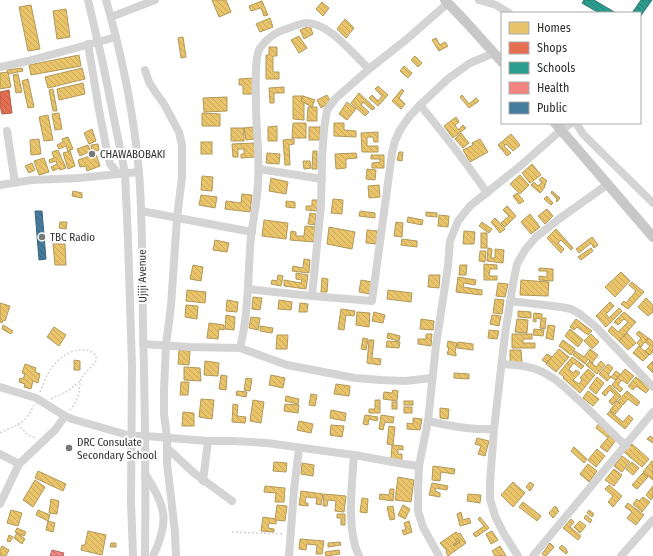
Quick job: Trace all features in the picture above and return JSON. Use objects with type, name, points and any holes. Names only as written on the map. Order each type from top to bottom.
[{"type":"main road","points":[[447,2],[501,61]]},
{"type":"main road","points":[[558,127],[653,237]]},
{"type":"street","points":[[88,0],[98,42],[122,174],[128,240],[132,366],[131,502],[133,556]]},
{"type":"street","name":"Ujiji Avenue","points":[[106,0],[122,61],[131,114],[141,211],[146,506],[145,556]]},
{"type":"street","points":[[111,17],[155,0]]},
{"type":"street","points":[[479,0],[496,5],[507,12]]},
{"type":"street","points":[[312,296],[321,205],[322,159],[327,110],[336,98],[369,69],[407,39],[447,2]]},
{"type":"street","points":[[240,348],[244,327],[248,288],[249,254],[257,200],[259,170],[256,123],[256,61],[259,48],[269,38],[281,30],[306,23],[316,24],[326,28],[369,69]]},
{"type":"street","points":[[0,67],[28,61],[116,36]]},
{"type":"street","points":[[88,44],[110,164],[122,174]]},
{"type":"street","points":[[248,288],[312,296],[372,301],[392,153],[400,130],[409,116],[449,78],[470,63],[494,53]]},
{"type":"street","points":[[145,70],[149,82],[164,104],[179,132],[182,145],[182,178],[166,345],[164,390],[164,414],[176,556]]},
{"type":"street","points":[[420,105],[467,164],[487,193]]},
{"type":"street","points":[[439,556],[423,527],[418,511],[419,466],[428,421],[432,378],[448,266],[450,241],[458,221],[470,206],[519,167],[558,127],[568,124]]},
{"type":"street","points":[[577,124],[593,144],[653,203]]},
{"type":"street","points":[[8,131],[15,183]]},
{"type":"street","points":[[259,170],[322,178]]},
{"type":"street","points":[[0,185],[32,180],[79,178],[138,172]]},
{"type":"street","points":[[518,556],[495,516],[490,499],[490,476],[494,429],[510,301],[517,264],[525,250],[536,238],[559,219],[608,184]]},
{"type":"street","points":[[141,211],[252,232]]},
{"type":"street","points":[[510,301],[561,307],[571,309],[580,314],[596,326],[653,387]]},
{"type":"street","points":[[143,344],[240,348],[287,365],[354,378],[405,381],[432,378]]},
{"type":"street","points":[[502,364],[521,365],[538,370],[550,376],[582,403],[626,446]]},
{"type":"street","points":[[0,387],[36,398],[65,416],[131,436],[250,442],[354,455],[419,466]]},
{"type":"street","points":[[533,556],[653,412]]},
{"type":"street","points":[[0,504],[19,464],[55,430],[65,416]]},
{"type":"street","points":[[428,421],[462,428],[494,429]]},
{"type":"street","points":[[203,481],[208,441]]},
{"type":"street","points":[[167,448],[203,481],[232,501]]},
{"type":"street","points":[[289,556],[298,448]]},
{"type":"street","points":[[0,454],[19,464]]},
{"type":"street","points":[[354,455],[351,513],[353,534],[359,556]]},
{"type":"street","points":[[145,473],[158,495],[162,505],[164,518],[164,528],[153,556]]},
{"type":"street","points":[[621,556],[650,528],[653,520]]},
{"type":"path","points":[[0,433],[23,422],[27,418],[50,370],[66,354],[75,350],[84,350],[95,354],[96,361],[80,380],[68,391],[45,403]]},
{"type":"path","points":[[65,416],[76,401],[80,380]]},
{"type":"path","points":[[18,424],[32,437],[47,437]]},
{"type":"path","points":[[232,532],[291,535]]},
{"type":"building: Homes","points":[[212,0],[226,0],[231,12],[219,17]]},
{"type":"building: Homes","points":[[262,1],[268,15],[264,16],[261,8],[251,11],[249,6]]},
{"type":"building: Homes","points":[[322,2],[329,8],[323,16],[316,9]]},
{"type":"building: Homes","points":[[31,5],[40,49],[28,51],[19,7]]},
{"type":"building: Homes","points":[[66,9],[70,37],[57,39],[53,11]]},
{"type":"building: Homes","points":[[270,18],[273,27],[260,32],[256,24]]},
{"type":"building: Homes","points":[[345,19],[354,28],[346,38],[337,29]]},
{"type":"building: Homes","points":[[310,26],[313,34],[304,39],[300,30]]},
{"type":"building: Homes","points":[[299,36],[307,48],[299,53],[291,40]]},
{"type":"building: Homes","points":[[183,37],[186,57],[181,58],[178,38]]},
{"type":"building: Homes","points":[[436,38],[440,45],[445,42],[448,46],[439,51],[432,40]]},
{"type":"building: Homes","points":[[269,47],[277,47],[277,56],[273,56],[273,72],[279,72],[279,79],[266,79],[266,55],[269,55]]},
{"type":"building: Homes","points":[[79,55],[81,66],[31,75],[29,65]]},
{"type":"building: Homes","points":[[415,56],[422,63],[418,67],[411,60]]},
{"type":"building: Homes","points":[[404,66],[412,73],[408,78],[400,71]]},
{"type":"building: Homes","points":[[22,68],[23,71],[8,74],[7,70]]},
{"type":"building: Homes","points":[[82,68],[85,79],[48,88],[45,77]]},
{"type":"building: Homes","points":[[8,72],[11,87],[0,89],[0,73]]},
{"type":"building: Homes","points":[[18,74],[22,92],[16,93],[13,75]]},
{"type":"building: Homes","points":[[254,78],[254,94],[243,94],[243,85],[239,85],[239,79]]},
{"type":"building: Homes","points":[[28,79],[34,107],[28,108],[22,81]]},
{"type":"building: Homes","points":[[83,83],[85,94],[59,100],[57,89]]},
{"type":"building: Homes","points":[[378,86],[388,95],[378,106],[369,98],[372,95],[378,101],[382,96],[375,89]]},
{"type":"building: Homes","points":[[284,87],[284,93],[274,93],[274,103],[270,103],[269,88]]},
{"type":"building: Homes","points":[[53,89],[57,111],[53,111],[49,90]]},
{"type":"building: Homes","points":[[402,89],[404,91],[399,98],[405,104],[401,109],[392,101]]},
{"type":"building: Homes","points":[[359,93],[375,108],[372,110],[363,102],[361,105],[369,112],[365,116],[351,103]]},
{"type":"building: Homes","points":[[327,95],[331,102],[321,108],[317,100]]},
{"type":"building: Homes","points":[[462,95],[469,104],[476,98],[479,101],[469,108],[460,97]]},
{"type":"building: Homes","points":[[293,96],[304,96],[304,120],[293,119]]},
{"type":"building: Homes","points":[[303,96],[315,100],[312,107],[301,101]]},
{"type":"building: Homes","points":[[227,97],[227,111],[204,112],[203,98]]},
{"type":"building: Homes","points":[[347,102],[356,109],[347,120],[339,114]]},
{"type":"building: Homes","points":[[308,107],[317,107],[317,121],[307,121]]},
{"type":"building: Homes","points":[[59,113],[62,129],[55,130],[52,114]]},
{"type":"building: Homes","points":[[202,113],[220,114],[220,126],[202,126]]},
{"type":"building: Homes","points":[[48,115],[53,140],[44,141],[39,117]]},
{"type":"building: Homes","points":[[456,117],[459,122],[455,125],[458,130],[463,125],[466,128],[453,138],[444,126]]},
{"type":"building: Homes","points":[[293,123],[306,123],[306,138],[292,138]]},
{"type":"building: Homes","points":[[334,123],[344,123],[344,130],[356,131],[356,137],[334,136]]},
{"type":"building: Homes","points":[[277,126],[277,141],[268,141],[268,127]]},
{"type":"building: Homes","points":[[253,127],[254,139],[246,140],[244,128]]},
{"type":"building: Homes","points":[[309,127],[320,127],[320,140],[309,140]]},
{"type":"building: Homes","points":[[231,128],[244,128],[244,141],[231,141]]},
{"type":"building: Homes","points":[[92,129],[96,141],[89,144],[84,133]]},
{"type":"building: Homes","points":[[378,132],[378,142],[374,142],[373,137],[367,137],[367,146],[378,146],[378,152],[362,152],[361,133]]},
{"type":"building: Homes","points":[[461,133],[469,143],[463,148],[455,139]]},
{"type":"building: Homes","points":[[511,134],[520,145],[513,151],[506,144],[504,146],[511,153],[507,156],[498,145]]},
{"type":"building: Homes","points":[[68,137],[73,149],[68,151],[66,146],[59,149],[57,145],[63,142],[62,139]]},
{"type":"building: Homes","points":[[39,139],[41,154],[31,155],[30,140]]},
{"type":"building: Homes","points":[[294,139],[294,144],[289,145],[290,165],[285,165],[283,140]]},
{"type":"building: Homes","points":[[480,139],[488,152],[470,162],[463,150],[473,145],[472,143]]},
{"type":"building: Homes","points":[[201,142],[212,142],[212,154],[201,154]]},
{"type":"building: Homes","points":[[254,143],[255,157],[241,158],[241,154],[244,154],[244,149],[238,149],[238,157],[233,157],[232,144]]},
{"type":"building: Homes","points":[[98,144],[99,150],[92,152],[91,145]]},
{"type":"building: Homes","points":[[88,145],[91,151],[80,156],[77,149]]},
{"type":"building: Homes","points":[[58,150],[66,168],[60,170],[59,168],[53,171],[51,167],[57,164],[56,161],[50,163],[49,160],[54,158],[52,152]]},
{"type":"building: Homes","points":[[70,151],[75,166],[68,169],[63,153]]},
{"type":"building: Homes","points":[[313,151],[317,151],[317,169],[312,169]]},
{"type":"building: Homes","points":[[399,152],[403,152],[402,161],[397,160]]},
{"type":"building: Homes","points":[[267,153],[280,154],[279,164],[266,163]]},
{"type":"building: Homes","points":[[356,153],[357,158],[346,159],[346,168],[336,169],[335,154]]},
{"type":"building: Homes","points":[[96,154],[100,166],[87,171],[86,166],[80,167],[78,160]]},
{"type":"building: Homes","points":[[371,155],[384,155],[384,168],[372,168],[372,163],[380,162],[380,159],[371,159]]},
{"type":"building: Homes","points":[[44,158],[49,172],[39,175],[34,161]]},
{"type":"building: Homes","points":[[303,161],[310,161],[311,168],[304,169]]},
{"type":"building: Homes","points":[[32,163],[35,170],[29,173],[25,166]]},
{"type":"building: Homes","points":[[532,164],[541,175],[530,183],[522,173]]},
{"type":"building: Homes","points":[[367,169],[376,170],[375,180],[366,179]]},
{"type":"building: Homes","points":[[520,175],[529,185],[520,194],[510,184]]},
{"type":"building: Homes","points":[[202,176],[213,177],[212,191],[201,190]]},
{"type":"building: Homes","points":[[542,177],[547,181],[544,186],[545,187],[540,193],[531,185],[534,182],[538,186],[542,182],[539,180]]},
{"type":"building: Homes","points":[[271,178],[288,182],[286,194],[269,191]]},
{"type":"building: Homes","points":[[379,185],[380,197],[369,198],[368,186]]},
{"type":"building: Homes","points":[[73,191],[82,193],[82,198],[72,196]]},
{"type":"building: Homes","points":[[552,191],[560,198],[557,202],[557,199],[551,193]]},
{"type":"building: Homes","points":[[517,193],[524,201],[519,204],[513,196]]},
{"type":"building: Homes","points":[[242,194],[252,195],[250,212],[225,209],[226,201],[241,203]]},
{"type":"building: Homes","points":[[201,195],[217,197],[215,208],[199,205]]},
{"type":"building: Homes","points":[[547,196],[553,203],[551,205],[544,199]]},
{"type":"building: Homes","points":[[333,199],[343,200],[342,214],[331,213]]},
{"type":"building: Homes","points":[[312,200],[318,200],[317,211],[306,210],[306,206],[312,206]]},
{"type":"building: Homes","points":[[286,201],[295,202],[295,208],[286,207]]},
{"type":"building: Homes","points":[[507,206],[516,216],[505,227],[501,223],[509,216],[503,210]]},
{"type":"building: Homes","points":[[547,209],[553,216],[545,224],[538,216]]},
{"type":"building: Homes","points":[[360,211],[375,213],[375,218],[359,216]]},
{"type":"building: Homes","points":[[426,212],[437,213],[437,217],[426,216]]},
{"type":"building: Homes","points":[[310,213],[316,214],[315,225],[308,224]]},
{"type":"building: Homes","points":[[530,214],[540,227],[531,234],[521,222]]},
{"type":"building: Homes","points":[[439,215],[449,216],[448,227],[438,226]]},
{"type":"building: Homes","points":[[408,217],[423,220],[422,225],[407,222]]},
{"type":"building: Homes","points":[[495,218],[505,229],[500,233],[491,222]]},
{"type":"building: Homes","points":[[264,220],[288,223],[286,239],[262,236]]},
{"type":"building: Homes","points":[[60,222],[67,222],[66,229],[59,228]]},
{"type":"building: Homes","points":[[396,222],[403,223],[402,237],[394,236]]},
{"type":"building: Homes","points":[[482,222],[492,229],[489,233],[479,226]]},
{"type":"building: Homes","points":[[305,226],[315,227],[314,242],[290,240],[291,231],[296,232],[296,236],[304,236]]},
{"type":"building: Homes","points":[[329,227],[355,232],[352,249],[327,244]]},
{"type":"building: Homes","points":[[556,229],[573,248],[571,250],[561,240],[558,243],[564,249],[561,253],[547,238]]},
{"type":"building: Homes","points":[[367,230],[378,231],[377,244],[366,243]]},
{"type":"building: Homes","points":[[464,231],[475,232],[474,244],[463,244]]},
{"type":"building: Homes","points":[[481,233],[487,233],[487,248],[481,248]]},
{"type":"building: Homes","points":[[592,237],[598,245],[594,248],[591,243],[579,253],[576,249]]},
{"type":"building: Homes","points":[[402,239],[417,241],[417,247],[401,245]]},
{"type":"building: Homes","points":[[215,240],[229,243],[227,252],[213,250]]},
{"type":"building: Homes","points":[[53,244],[65,244],[66,265],[55,265]]},
{"type":"building: Homes","points":[[488,248],[492,249],[491,258],[495,258],[495,249],[504,250],[503,263],[487,261]]},
{"type":"building: Homes","points":[[591,248],[593,251],[581,260],[578,257]]},
{"type":"building: Homes","points":[[480,251],[486,251],[485,262],[479,261]]},
{"type":"building: Homes","points":[[304,259],[310,260],[309,273],[292,271],[293,266],[303,268]]},
{"type":"building: Homes","points":[[484,264],[497,265],[497,269],[490,269],[489,276],[497,276],[497,280],[484,280]]},
{"type":"building: Homes","points":[[193,265],[203,267],[201,281],[190,279]]},
{"type":"building: Homes","points":[[460,265],[467,265],[466,275],[459,275]]},
{"type":"building: Homes","points":[[539,268],[553,269],[553,281],[539,280],[539,276],[547,277],[547,271],[539,271]]},
{"type":"building: Homes","points":[[621,272],[630,281],[615,297],[605,287]]},
{"type":"building: Homes","points":[[296,273],[308,275],[306,289],[284,286],[284,280],[301,283],[302,280],[296,279]]},
{"type":"building: Homes","points":[[278,275],[283,276],[281,286],[271,284],[272,280],[277,281]]},
{"type":"building: Homes","points":[[429,275],[440,275],[439,288],[428,287]]},
{"type":"building: Homes","points":[[458,277],[476,280],[475,285],[464,283],[463,287],[482,290],[482,295],[456,292]]},
{"type":"building: Homes","points":[[322,278],[328,279],[327,292],[321,292]]},
{"type":"building: Homes","points":[[361,280],[372,282],[370,294],[359,292]]},
{"type":"building: Homes","points":[[521,280],[549,282],[548,296],[520,295]]},
{"type":"building: Homes","points":[[632,282],[644,292],[628,309],[621,304],[624,301],[626,303],[636,291],[629,285]]},
{"type":"building: Homes","points":[[498,283],[508,284],[505,297],[496,296]]},
{"type":"building: Homes","points":[[187,290],[206,292],[205,303],[186,301]]},
{"type":"building: Homes","points":[[388,290],[412,293],[411,302],[387,299]]},
{"type":"building: Homes","points":[[253,297],[262,298],[260,310],[252,309]]},
{"type":"building: Homes","points":[[646,298],[653,305],[653,312],[648,316],[638,307]]},
{"type":"building: Homes","points":[[495,299],[504,300],[502,314],[493,313]]},
{"type":"building: Homes","points":[[227,300],[238,302],[237,312],[226,311]]},
{"type":"building: Homes","points":[[279,300],[292,302],[291,310],[278,309]]},
{"type":"building: Homes","points":[[610,302],[614,306],[606,314],[609,318],[619,308],[622,311],[606,327],[596,316]]},
{"type":"building: Homes","points":[[0,303],[10,306],[5,321],[3,320],[2,323],[0,322]]},
{"type":"building: Homes","points":[[300,303],[308,304],[307,312],[299,312]]},
{"type":"building: Homes","points":[[186,305],[198,306],[197,319],[185,317]]},
{"type":"building: Homes","points":[[341,309],[355,311],[354,316],[346,315],[344,330],[338,329]]},
{"type":"building: Homes","points":[[518,311],[531,312],[531,318],[518,317]]},
{"type":"building: Homes","points":[[357,312],[370,313],[369,327],[356,325]]},
{"type":"building: Homes","points":[[374,312],[385,315],[383,323],[372,321]]},
{"type":"building: Homes","points":[[624,312],[636,322],[619,341],[608,331],[612,326],[618,332],[628,322],[624,319],[618,325],[614,322]]},
{"type":"building: Homes","points":[[534,313],[542,314],[542,318],[546,318],[545,329],[540,328],[541,319],[536,318],[536,322],[533,321]]},
{"type":"building: Homes","points":[[226,315],[235,317],[234,330],[225,329]]},
{"type":"building: Homes","points":[[492,315],[501,316],[499,326],[490,324]]},
{"type":"building: Homes","points":[[251,317],[260,318],[258,330],[249,328]]},
{"type":"building: Homes","points":[[421,319],[434,321],[433,330],[420,329]]},
{"type":"building: Homes","points":[[517,319],[528,320],[527,333],[515,332]]},
{"type":"building: Homes","points":[[576,319],[592,331],[588,335],[577,327],[574,330],[570,327]]},
{"type":"building: Homes","points":[[209,323],[224,325],[224,330],[219,329],[218,339],[207,338]]},
{"type":"building: Homes","points":[[3,325],[13,331],[11,334],[2,329]]},
{"type":"building: Homes","points":[[548,325],[555,326],[553,340],[546,338]]},
{"type":"building: Homes","points":[[260,326],[273,328],[272,333],[260,331]]},
{"type":"building: Homes","points":[[54,327],[66,335],[59,346],[47,337]]},
{"type":"building: Homes","points":[[534,329],[544,330],[543,336],[533,335]]},
{"type":"building: Homes","points":[[570,329],[583,340],[578,347],[565,336]]},
{"type":"building: Homes","points":[[489,330],[499,331],[497,339],[488,338]]},
{"type":"building: Homes","points":[[639,331],[648,338],[641,347],[637,343],[641,338],[636,334]]},
{"type":"building: Homes","points":[[388,333],[400,336],[399,341],[387,338]]},
{"type":"building: Homes","points":[[627,333],[636,343],[628,350],[619,341]]},
{"type":"building: Homes","points":[[426,334],[432,334],[431,346],[418,344],[418,339],[426,339]]},
{"type":"building: Homes","points":[[512,334],[532,334],[532,339],[523,339],[523,343],[535,343],[535,348],[512,348]]},
{"type":"building: Homes","points":[[591,334],[599,342],[592,349],[584,341]]},
{"type":"building: Homes","points":[[277,335],[288,335],[287,349],[276,349]]},
{"type":"building: Homes","points":[[363,338],[368,339],[366,350],[361,349]]},
{"type":"building: Homes","points":[[649,338],[653,342],[653,352],[650,355],[645,351],[650,346],[645,342]]},
{"type":"building: Homes","points":[[369,340],[374,340],[372,358],[381,359],[380,365],[367,363]]},
{"type":"building: Homes","points":[[563,340],[575,349],[571,355],[559,346]]},
{"type":"building: Homes","points":[[387,341],[400,342],[399,348],[386,347]]},
{"type":"building: Homes","points":[[448,341],[457,343],[455,352],[456,356],[447,354],[449,348],[447,347]]},
{"type":"building: Homes","points":[[458,342],[473,344],[473,350],[457,348]]},
{"type":"building: Homes","points":[[639,346],[649,355],[643,361],[633,353]]},
{"type":"building: Homes","points":[[559,349],[569,357],[556,372],[546,364]]},
{"type":"building: Homes","points":[[590,349],[598,355],[592,363],[588,359],[585,364],[573,355],[575,351],[584,357]]},
{"type":"building: Homes","points":[[179,350],[190,351],[189,365],[178,364]]},
{"type":"building: Homes","points":[[510,350],[521,350],[522,363],[510,363]]},
{"type":"building: Homes","points":[[547,354],[552,357],[546,363],[542,360]]},
{"type":"building: Homes","points":[[572,357],[584,366],[581,369],[574,363],[569,369],[573,373],[576,370],[580,373],[573,380],[579,384],[582,380],[580,378],[588,369],[595,375],[580,393],[559,373]]},
{"type":"building: Homes","points":[[74,360],[80,361],[80,370],[74,370]]},
{"type":"building: Homes","points":[[205,361],[219,363],[218,376],[204,375]]},
{"type":"building: Homes","points":[[590,361],[596,367],[601,361],[605,365],[597,374],[586,365]]},
{"type":"building: Homes","points":[[653,361],[653,373],[647,367]]},
{"type":"building: Homes","points":[[25,364],[36,368],[35,372],[40,374],[38,383],[33,381],[31,389],[24,387],[25,384],[19,382],[20,378],[23,379],[25,374],[22,373]]},
{"type":"building: Homes","points":[[608,364],[613,368],[608,375],[611,377],[607,381],[599,374]]},
{"type":"building: Homes","points":[[184,367],[200,368],[201,381],[184,380]]},
{"type":"building: Homes","points":[[625,369],[634,376],[627,384],[622,380],[618,385],[623,389],[620,392],[612,385]]},
{"type":"building: Homes","points":[[616,371],[620,374],[615,380],[611,377]]},
{"type":"building: Homes","points":[[454,373],[469,374],[469,379],[454,378]]},
{"type":"building: Homes","points":[[221,375],[227,376],[226,390],[219,389]]},
{"type":"building: Homes","points":[[271,375],[285,378],[283,388],[269,385]]},
{"type":"building: Homes","points":[[597,377],[604,383],[596,394],[589,388]]},
{"type":"building: Homes","points":[[636,377],[650,388],[646,393],[636,386],[633,390],[628,386]]},
{"type":"building: Homes","points":[[246,378],[252,379],[250,391],[244,390]]},
{"type":"building: Homes","points":[[181,382],[189,382],[188,395],[180,395]]},
{"type":"building: Homes","points":[[336,384],[350,386],[349,396],[334,394]]},
{"type":"building: Homes","points":[[610,385],[621,396],[612,405],[609,401],[615,395],[610,390],[605,396],[602,393]]},
{"type":"building: Homes","points":[[393,390],[398,391],[397,401],[383,399],[384,392],[392,393]]},
{"type":"building: Homes","points":[[237,391],[247,392],[246,397],[236,395]]},
{"type":"building: Homes","points":[[588,391],[599,399],[593,406],[583,398]]},
{"type":"building: Homes","points":[[627,391],[640,402],[637,406],[628,399],[623,405],[618,401]]},
{"type":"building: Homes","points":[[311,394],[317,395],[315,406],[309,405]]},
{"type":"building: Homes","points":[[286,396],[299,399],[298,404],[285,401]]},
{"type":"building: Homes","points":[[201,399],[214,400],[212,419],[199,417]]},
{"type":"building: Homes","points":[[253,400],[264,402],[261,423],[250,421]]},
{"type":"building: Homes","points":[[375,400],[380,400],[380,413],[369,413],[369,409],[375,409]]},
{"type":"building: Homes","points":[[404,401],[413,401],[413,405],[404,405]]},
{"type":"building: Homes","points":[[617,401],[622,406],[615,414],[610,410]]},
{"type":"building: Homes","points":[[392,402],[397,402],[397,409],[392,409]]},
{"type":"building: Homes","points":[[233,404],[238,405],[237,416],[246,417],[245,423],[232,422]]},
{"type":"building: Homes","points":[[285,404],[299,405],[298,413],[284,411]]},
{"type":"building: Homes","points":[[404,407],[412,407],[412,413],[404,413]]},
{"type":"building: Homes","points":[[440,408],[449,409],[448,419],[440,418]]},
{"type":"building: Homes","points":[[331,410],[346,413],[345,421],[330,418]]},
{"type":"building: Homes","points":[[610,411],[623,422],[629,415],[633,419],[625,429],[607,414]]},
{"type":"building: Homes","points":[[183,412],[194,413],[194,426],[182,426]]},
{"type":"building: Homes","points":[[365,415],[378,417],[377,421],[369,419],[368,425],[363,424]]},
{"type":"building: Homes","points":[[381,415],[394,417],[393,423],[385,422],[383,430],[379,429]]},
{"type":"building: Homes","points":[[413,418],[422,419],[420,430],[407,429],[407,423],[413,424]]},
{"type":"building: Homes","points":[[299,421],[313,424],[311,433],[297,430]]},
{"type":"building: Homes","points":[[599,423],[610,433],[607,437],[596,428]]},
{"type":"building: Homes","points":[[331,425],[344,426],[342,437],[330,435]]},
{"type":"building: Homes","points":[[389,426],[395,427],[393,445],[387,444]]},
{"type":"building: Homes","points":[[610,435],[616,440],[607,452],[600,447]]},
{"type":"building: Homes","points":[[650,436],[653,438],[653,443],[647,439]]},
{"type":"building: Homes","points":[[477,438],[489,441],[485,456],[478,454],[481,446],[475,444]]},
{"type":"building: Homes","points":[[632,444],[649,459],[642,467],[624,452]]},
{"type":"building: Homes","points":[[392,445],[403,446],[403,450],[398,449],[398,454],[402,454],[402,461],[391,460]]},
{"type":"building: Homes","points":[[574,447],[587,459],[584,463],[571,451]]},
{"type":"building: Homes","points":[[597,449],[605,456],[596,467],[588,460]]},
{"type":"building: Homes","points":[[622,456],[630,462],[622,472],[614,466]]},
{"type":"building: Homes","points":[[653,461],[653,480],[643,472]]},
{"type":"building: Homes","points":[[274,462],[287,463],[286,472],[273,471]]},
{"type":"building: Homes","points":[[632,462],[639,468],[633,475],[626,469]]},
{"type":"building: Homes","points":[[302,463],[314,465],[313,476],[301,474]]},
{"type":"building: Homes","points":[[588,464],[597,471],[589,482],[580,474]]},
{"type":"building: Homes","points":[[433,466],[455,469],[454,474],[441,472],[440,481],[432,480]]},
{"type":"building: Homes","points":[[614,469],[622,475],[614,486],[605,480]]},
{"type":"building: Homes","points":[[38,471],[66,484],[63,491],[35,478]]},
{"type":"building: Homes","points":[[643,473],[648,477],[637,489],[632,485]]},
{"type":"building: Homes","points":[[398,477],[414,480],[411,502],[395,500]]},
{"type":"building: Homes","points":[[35,480],[45,487],[33,507],[23,500]]},
{"type":"building: Homes","points":[[513,482],[525,493],[513,507],[501,495]]},
{"type":"building: Homes","points":[[530,482],[534,485],[530,491],[526,487]]},
{"type":"building: Homes","points":[[432,483],[448,486],[447,490],[436,488],[435,491],[440,493],[440,497],[429,495]]},
{"type":"building: Homes","points":[[609,485],[622,496],[613,507],[608,502],[613,496],[605,489]]},
{"type":"building: Homes","points":[[265,486],[285,488],[284,502],[275,502],[276,493],[264,492]]},
{"type":"building: Homes","points":[[653,486],[653,497],[651,500],[646,495]]},
{"type":"building: Homes","points":[[390,489],[394,489],[393,501],[379,499],[380,494],[389,495]]},
{"type":"building: Homes","points":[[301,491],[323,494],[321,505],[316,504],[317,498],[306,497],[305,503],[308,503],[308,506],[299,505]]},
{"type":"building: Homes","points":[[324,494],[346,496],[344,512],[335,511],[336,501],[328,500],[327,506],[323,506]]},
{"type":"building: Homes","points":[[468,494],[481,495],[480,503],[467,501]]},
{"type":"building: Homes","points":[[643,497],[650,502],[642,512],[633,504],[637,499],[639,501]]},
{"type":"building: Homes","points":[[362,498],[368,499],[367,513],[360,512]]},
{"type":"building: Homes","points":[[51,499],[59,501],[57,514],[49,513]]},
{"type":"building: Homes","points":[[523,502],[541,516],[537,521],[519,507]]},
{"type":"building: Homes","points":[[628,503],[644,515],[636,525],[627,518],[632,512],[625,507]]},
{"type":"building: Homes","points":[[277,505],[287,506],[285,521],[275,520]]},
{"type":"building: Homes","points":[[403,505],[410,509],[405,519],[398,515]]},
{"type":"building: Homes","points":[[393,506],[395,519],[390,520],[387,507]]},
{"type":"building: Homes","points":[[555,506],[559,511],[553,518],[549,513]]},
{"type":"building: Homes","points":[[11,510],[22,513],[18,526],[7,523]]},
{"type":"building: Homes","points":[[38,510],[50,515],[48,521],[36,515]]},
{"type":"building: Homes","points":[[589,510],[594,514],[592,517],[587,513]]},
{"type":"building: Homes","points":[[461,512],[463,520],[469,518],[471,523],[460,526],[457,514]]},
{"type":"building: Homes","points":[[337,514],[345,514],[345,525],[341,525],[341,518],[337,518]]},
{"type":"building: Homes","points":[[586,515],[592,520],[590,523],[584,518]]},
{"type":"building: Homes","points":[[263,517],[276,519],[276,524],[269,523],[268,528],[274,529],[274,532],[261,531]]},
{"type":"building: Homes","points":[[480,517],[489,528],[476,537],[473,534],[484,526],[478,519]]},
{"type":"building: Homes","points":[[571,519],[574,522],[570,527],[581,536],[578,540],[563,528]]},
{"type":"building: Homes","points":[[48,521],[55,523],[53,532],[46,530]]},
{"type":"building: Homes","points":[[409,521],[412,532],[404,535],[402,530],[406,530],[404,523]]},
{"type":"building: Homes","points":[[580,521],[586,526],[580,533],[574,527]]},
{"type":"building: Homes","points":[[17,528],[26,532],[24,536],[15,532]]},
{"type":"building: Homes","points":[[88,531],[106,535],[102,555],[81,550],[82,545],[85,545]]},
{"type":"building: Homes","points":[[492,531],[498,540],[491,544],[486,534]]},
{"type":"building: Homes","points":[[456,532],[458,534],[460,533],[466,543],[448,556],[447,551],[440,543]],"holes":[[[457,538],[460,542],[454,546],[453,545],[457,542],[455,540]]]},
{"type":"building: Homes","points":[[17,533],[25,539],[22,544],[14,538]]},
{"type":"building: Homes","points":[[9,535],[13,537],[10,542],[7,541]]},
{"type":"building: Homes","points":[[457,538],[460,542],[454,546],[453,545],[457,542],[455,540]]},
{"type":"building: Homes","points":[[300,539],[324,541],[322,554],[316,554],[317,545],[307,544],[306,550],[299,549]]},
{"type":"building: Homes","points":[[340,542],[341,545],[328,547],[328,543]]},
{"type":"building: Homes","points":[[111,543],[116,543],[116,547],[110,547]]},
{"type":"building: Homes","points":[[550,543],[554,547],[545,556],[542,554]]},
{"type":"building: Homes","points":[[562,545],[568,552],[566,554],[559,548]]},
{"type":"building: Homes","points":[[2,546],[9,550],[6,556],[0,555]]},
{"type":"building: Homes","points":[[500,546],[506,556],[495,556],[492,551]]},
{"type":"building: Homes","points":[[339,550],[340,554],[326,556],[325,552]]},
{"type":"building: Shops","points":[[9,90],[12,113],[2,114],[0,92]]},
{"type":"building: Schools","points":[[584,0],[594,0],[614,12],[597,12],[582,3]]},
{"type":"building: Schools","points":[[641,0],[652,0],[641,16],[641,12],[633,12]]},
{"type":"building: Health","points":[[52,550],[64,553],[63,556],[50,556]]},
{"type":"building: Public","name":"TBC Radio","points":[[35,211],[42,211],[46,259],[39,260]]},
{"type":"place","name":"CHAWABOBAKI","points":[[92,154]]},
{"type":"place","name":"TBC Radio","points":[[42,237]]},
{"type":"place","name":"DRC Consulate Secondary School","points":[[69,448]]}]
